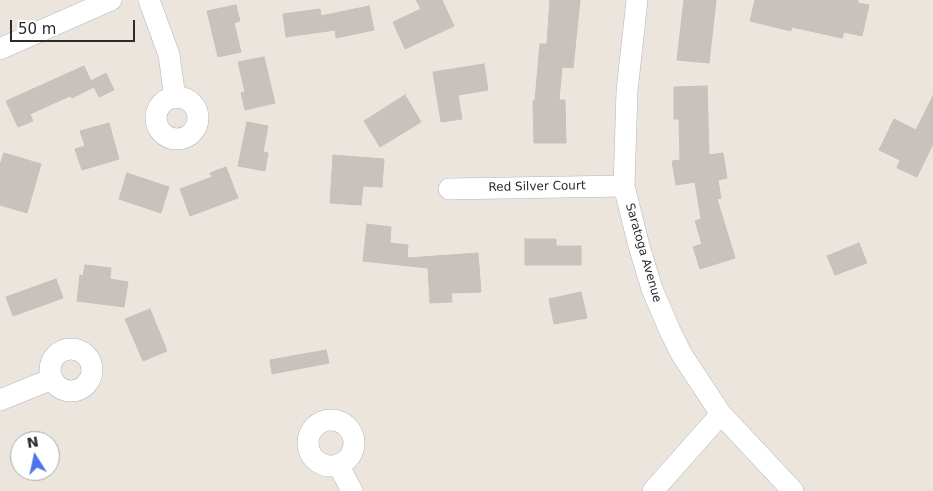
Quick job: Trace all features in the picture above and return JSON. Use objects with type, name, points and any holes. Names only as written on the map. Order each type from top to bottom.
[{"type":"street","points":[[0,49],[111,0]]},
{"type":"street","points":[[149,0],[169,55],[174,98]]},
{"type":"street","name":"Saratoga Avenue","points":[[637,0],[626,92],[624,186],[639,246],[659,307],[682,355],[721,414],[793,491]]},
{"type":"street","name":"Red Silver Court","points":[[449,188],[624,186]]},
{"type":"street","points":[[0,400],[52,379]]},
{"type":"street","points":[[653,491],[721,414]]},
{"type":"street","points":[[339,466],[352,491]]},
{"type":"building","points":[[416,0],[442,0],[454,26],[405,49],[393,22],[421,9]]},
{"type":"building","points":[[550,0],[580,0],[573,68],[562,67],[559,100],[565,100],[566,143],[534,143],[533,101],[535,100],[540,44],[547,44]]},
{"type":"building","points":[[684,0],[716,0],[709,63],[677,60]]},
{"type":"building","points":[[755,0],[858,0],[858,3],[869,5],[862,36],[844,32],[842,38],[792,27],[791,31],[750,21]]},
{"type":"building","points":[[236,5],[240,21],[234,23],[241,52],[218,57],[207,11]]},
{"type":"building","points":[[369,6],[374,30],[336,38],[335,30],[286,37],[283,14],[320,9],[321,16]]},
{"type":"building","points":[[264,57],[275,103],[245,110],[241,93],[245,92],[238,62]]},
{"type":"building","points":[[484,64],[488,90],[458,95],[462,119],[441,122],[433,72]]},
{"type":"building","points":[[84,66],[91,81],[106,73],[114,90],[99,97],[94,87],[72,98],[70,96],[30,114],[33,121],[18,127],[6,101]]},
{"type":"building","points":[[707,86],[709,155],[723,153],[727,178],[718,180],[721,198],[717,199],[735,258],[700,269],[693,247],[702,244],[695,221],[701,219],[695,182],[676,185],[672,161],[680,160],[679,119],[674,119],[674,87]]},
{"type":"building","points":[[405,95],[421,122],[380,147],[364,121]]},
{"type":"building","points":[[933,96],[933,144],[917,177],[897,168],[900,160],[879,150],[894,119],[916,130]]},
{"type":"building","points":[[247,122],[268,126],[263,152],[268,153],[265,171],[238,166]]},
{"type":"building","points":[[109,123],[119,159],[82,170],[75,149],[85,146],[80,131]]},
{"type":"building","points":[[4,153],[41,164],[27,213],[0,205],[0,165]]},
{"type":"building","points":[[333,155],[384,159],[382,187],[363,186],[361,205],[330,203]]},
{"type":"building","points":[[226,167],[238,198],[190,216],[180,189],[212,177],[210,173]]},
{"type":"building","points":[[127,173],[169,187],[161,213],[119,199]]},
{"type":"building","points":[[367,224],[391,227],[390,243],[408,245],[407,258],[478,253],[481,292],[451,293],[452,302],[430,303],[428,268],[363,261]]},
{"type":"building","points":[[525,239],[556,239],[556,246],[581,246],[581,265],[525,265]]},
{"type":"building","points":[[859,243],[867,263],[835,275],[827,256]]},
{"type":"building","points":[[85,265],[111,268],[110,279],[128,282],[124,307],[77,301],[80,275],[83,276]]},
{"type":"building","points":[[56,279],[63,298],[13,316],[6,297]]},
{"type":"building","points":[[581,292],[587,318],[554,324],[549,299]]},
{"type":"building","points":[[150,309],[167,351],[143,361],[125,319]]},
{"type":"building","points":[[326,350],[329,363],[272,374],[270,360]]}]
